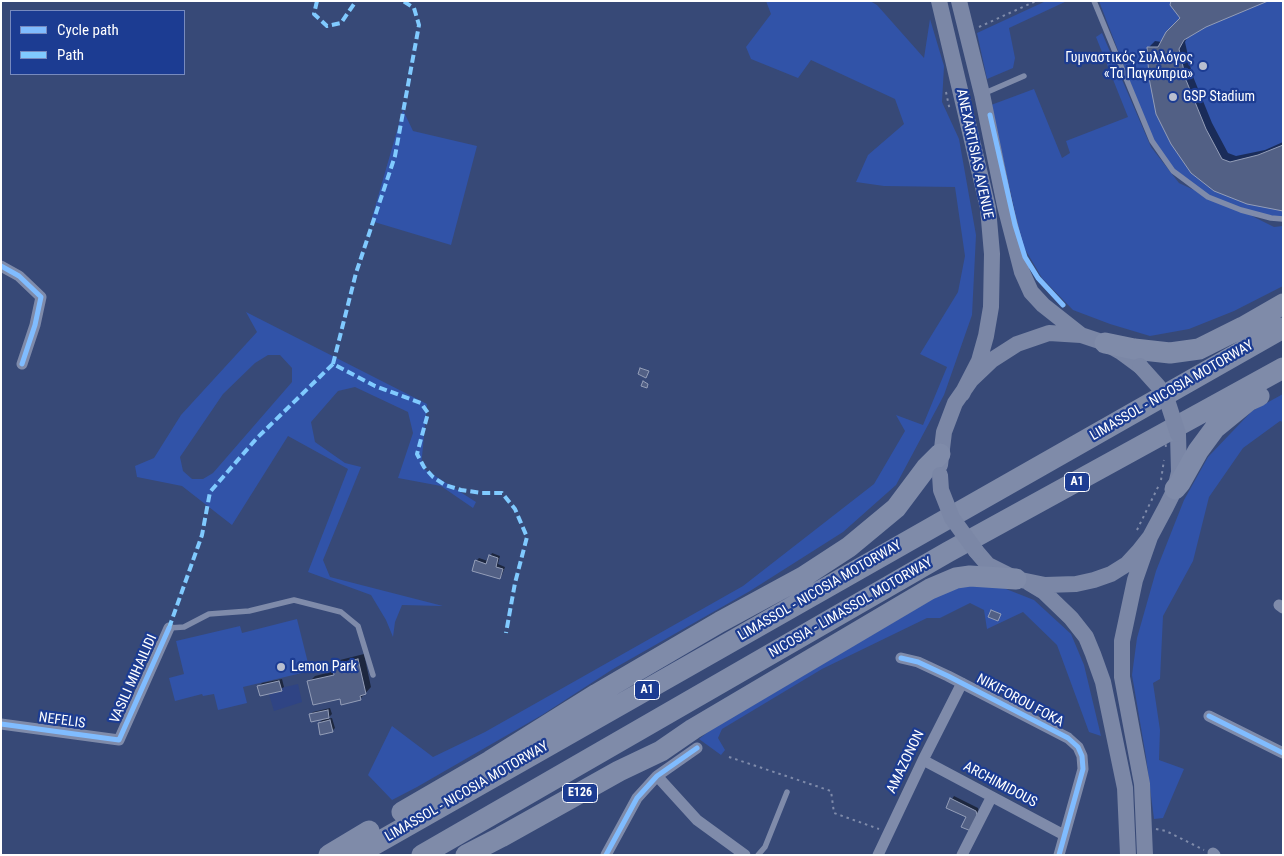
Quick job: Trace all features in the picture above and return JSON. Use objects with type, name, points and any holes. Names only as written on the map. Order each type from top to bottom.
[{"type":"highway","points":[[1105,343],[1134,349],[1170,353],[1192,350],[1218,340],[1283,304]]},
{"type":"highway","name":"LIMASSOL - NICOSIA MOTORWAY","points":[[356,855],[1283,328]]},
{"type":"highway","name":"NICOSIA - LIMASSOL MOTORWAY","points":[[422,855],[948,552],[1283,368]]},
{"type":"highway","points":[[1174,489],[1180,483],[1198,451],[1215,428],[1248,401],[1283,382]]},
{"type":"highway","points":[[328,855],[490,761],[605,689],[720,622],[803,577],[841,552],[896,508],[926,468],[940,465]]},
{"type":"highway","points":[[443,854],[544,799],[695,739],[930,588],[956,578],[970,576],[1021,580]]},
{"type":"highway","name":"E126","points":[[466,855],[619,772],[661,751],[695,739]]},
{"type":"main road","name":"ANEXARTISIAS AVENUE","points":[[939,1],[988,208],[992,254],[991,307],[986,336],[979,360],[962,394]]},
{"type":"main road","name":"ANEXARTISIAS AVENUE","points":[[959,1],[982,94],[1005,206],[1022,272],[1031,292],[1081,335]]},
{"type":"main road","points":[[1021,580],[1045,585],[1076,584],[1111,574],[1126,564],[1143,533],[1174,489],[1179,472],[1178,434],[1167,400],[1158,386],[1140,366],[1121,352],[1105,343],[1081,335],[1049,333],[1017,344],[992,360],[971,380],[955,403],[944,432],[940,465],[941,490],[952,518],[988,565],[1044,592],[1072,618],[1086,637],[1103,682],[1125,788],[1128,855]]},
{"type":"main road","points":[[1143,533],[1122,641],[1122,677],[1142,784],[1145,855]]},
{"type":"street","points":[[1,266],[19,276],[41,297],[35,325],[22,364]]},
{"type":"street","name":"VASILI MIHAILIDI","points":[[119,740],[169,628]]},
{"type":"street","name":"NIKIFOROU FOKA","points":[[901,658],[932,668],[962,683],[1068,738],[1078,747],[1082,756],[1083,769],[1059,855]]},
{"type":"street","name":"AMAZONON","points":[[878,855],[962,683]]},
{"type":"street","points":[[1209,716],[1283,754]]},
{"type":"street","name":"NEFELIS","points":[[1,724],[119,740]]},
{"type":"street","points":[[606,855],[637,798],[695,739]]},
{"type":"street","name":"ARCHIMIDOUS","points":[[923,760],[1064,835]]},
{"type":"street","points":[[657,776],[697,820],[745,855]]},
{"type":"street","points":[[962,855],[992,798]]},
{"type":"lane","points":[[1094,1],[1152,141],[1173,171],[1208,197],[1241,210],[1271,218],[1283,219]]},
{"type":"lane","points":[[982,94],[1024,76]]},
{"type":"lane","points":[[169,628],[184,627],[208,614],[249,611],[294,600],[342,612],[358,626],[373,675]]},
{"type":"lane","points":[[758,855],[765,847],[787,792]]},
{"type":"path","points":[[966,28],[970,31],[1036,1]]},
{"type":"path","points":[[946,86],[946,96],[952,116]]},
{"type":"path","points":[[1143,533],[1162,479],[1166,448]]},
{"type":"path","points":[[729,757],[831,791],[834,813],[888,832]]},
{"type":"path","points":[[1144,827],[1166,831],[1214,854]]},
{"type":"shaded area","points":[[766,1],[870,1],[877,5],[924,58],[930,19],[944,66],[942,102],[959,139],[976,235],[972,315],[944,395],[896,485],[843,532],[750,591],[613,669],[542,715],[392,800],[368,775],[392,726],[433,757],[485,732],[743,586],[874,484],[905,431],[896,415],[923,425],[947,367],[920,354],[958,292],[965,256],[955,187],[884,186],[856,182],[868,155],[904,124],[895,99],[811,60],[798,78],[751,59],[746,47],[771,14]]},
{"type":"shaded area","points":[[1046,1],[1067,1],[1009,28],[1015,58],[1013,68],[987,79],[977,33]]},
{"type":"shaded area","points":[[1099,1],[1283,1],[1283,221],[1252,216],[1274,227],[1283,226],[1283,286],[1234,311],[1189,329],[1150,336],[1073,310],[1042,278],[1022,244],[991,105],[1034,89],[1062,158],[1070,153],[1066,141],[1128,117],[1096,37],[1102,33],[1151,147],[1179,183],[1194,190],[1168,166],[1149,131]]},
{"type":"shaded area","points":[[403,110],[413,131],[477,146],[451,245],[371,221]]},
{"type":"shaded area","points":[[246,312],[427,404],[421,467],[476,502],[473,508],[441,486],[398,478],[413,433],[408,412],[355,387],[338,391],[311,422],[315,442],[345,463],[361,467],[323,560],[330,577],[443,606],[402,605],[395,622],[393,637],[386,620],[371,595],[308,572],[348,469],[288,436],[232,525],[182,486],[137,477],[135,466],[154,458],[181,415],[257,332]],"holes":[[[268,355],[280,355],[292,368],[292,382],[213,473],[203,479],[192,479],[183,471],[180,457],[223,394],[255,363]]]},
{"type":"shaded area","points":[[1283,394],[1283,422],[1280,421],[1243,448],[1209,497],[1193,561],[1163,616],[1160,679],[1153,683],[1160,730],[1159,760],[1184,769],[1163,818],[1154,819],[1132,675],[1137,638],[1156,571],[1184,500],[1208,457],[1252,411]]},
{"type":"shaded area","points":[[956,585],[1001,587],[1034,600],[1071,634],[1084,665],[1101,736],[1089,732],[1057,645],[1023,612],[987,629],[984,610],[970,603],[940,618],[927,618],[822,669],[722,729],[718,738],[725,750],[721,755],[699,739],[708,732]]},
{"type":"shaded area","points":[[297,619],[310,671],[243,687],[247,703],[218,710],[214,694],[203,696],[202,694],[175,701],[169,678],[184,674],[176,641],[240,626],[242,633]]},
{"type":"shaded area","points":[[298,684],[302,702],[274,711],[268,691]]},
{"type":"building","name":"GSP Stadium","points":[[1171,1],[1268,1],[1206,27],[1184,40],[1179,49],[1186,80],[1206,129],[1222,159],[1230,162],[1258,155],[1283,145],[1283,211],[1247,204],[1214,191],[1191,173],[1171,144],[1156,114],[1149,78],[1147,47],[1158,47],[1166,32],[1180,18],[1170,5]]},
{"type":"building","points":[[640,368],[649,371],[646,378],[638,374]]},
{"type":"building","points":[[643,381],[648,384],[647,388],[641,386]]},
{"type":"building","points":[[489,555],[498,558],[496,567],[503,569],[500,579],[472,571],[475,560],[486,564]]},
{"type":"building","points":[[991,610],[1001,614],[998,621],[988,617]]},
{"type":"building","points":[[358,659],[366,694],[360,696],[361,700],[341,705],[340,699],[313,705],[307,681],[334,675],[332,665]]},
{"type":"building","points":[[279,681],[282,691],[260,696],[257,686]]},
{"type":"building","points":[[328,710],[329,718],[311,722],[309,714]]},
{"type":"building","points":[[330,720],[333,732],[320,735],[318,723]]},
{"type":"building","points":[[950,798],[976,811],[977,815],[971,831],[961,827],[966,817],[946,808]]},
{"type":"marked path","points":[[317,1],[314,14],[327,26],[341,23],[356,1]]},
{"type":"marked path","points":[[333,364],[356,273],[395,156],[419,25],[414,8],[403,1]]},
{"type":"marked path","points":[[169,628],[202,535],[210,492],[257,438],[333,364],[375,386],[421,403],[428,413],[417,454],[424,467],[433,477],[445,485],[461,490],[502,493],[515,509],[527,537],[515,583],[506,633]]},
{"type":"cycle path","points":[[990,115],[1015,225],[1025,257],[1038,278],[1063,305]]},
{"type":"cycle path","points":[[1,266],[19,276],[41,297],[35,325],[22,364]]},
{"type":"cycle path","points":[[1,724],[119,740],[169,628]]},
{"type":"cycle path","points":[[901,658],[918,662],[948,676],[1068,738],[1078,747],[1082,756],[1083,769],[1059,855]]},
{"type":"cycle path","points":[[1209,716],[1283,753]]},
{"type":"cycle path","points":[[606,855],[637,798],[657,776],[697,748]]},
{"type":"place","name":"Γυμναστικός Συλλόγος «Τα Παγκύπρια»","points":[[1203,66]]},
{"type":"place","name":"GSP Stadium","points":[[1173,97]]},
{"type":"place","name":"Lemon Park","points":[[281,667]]}]
